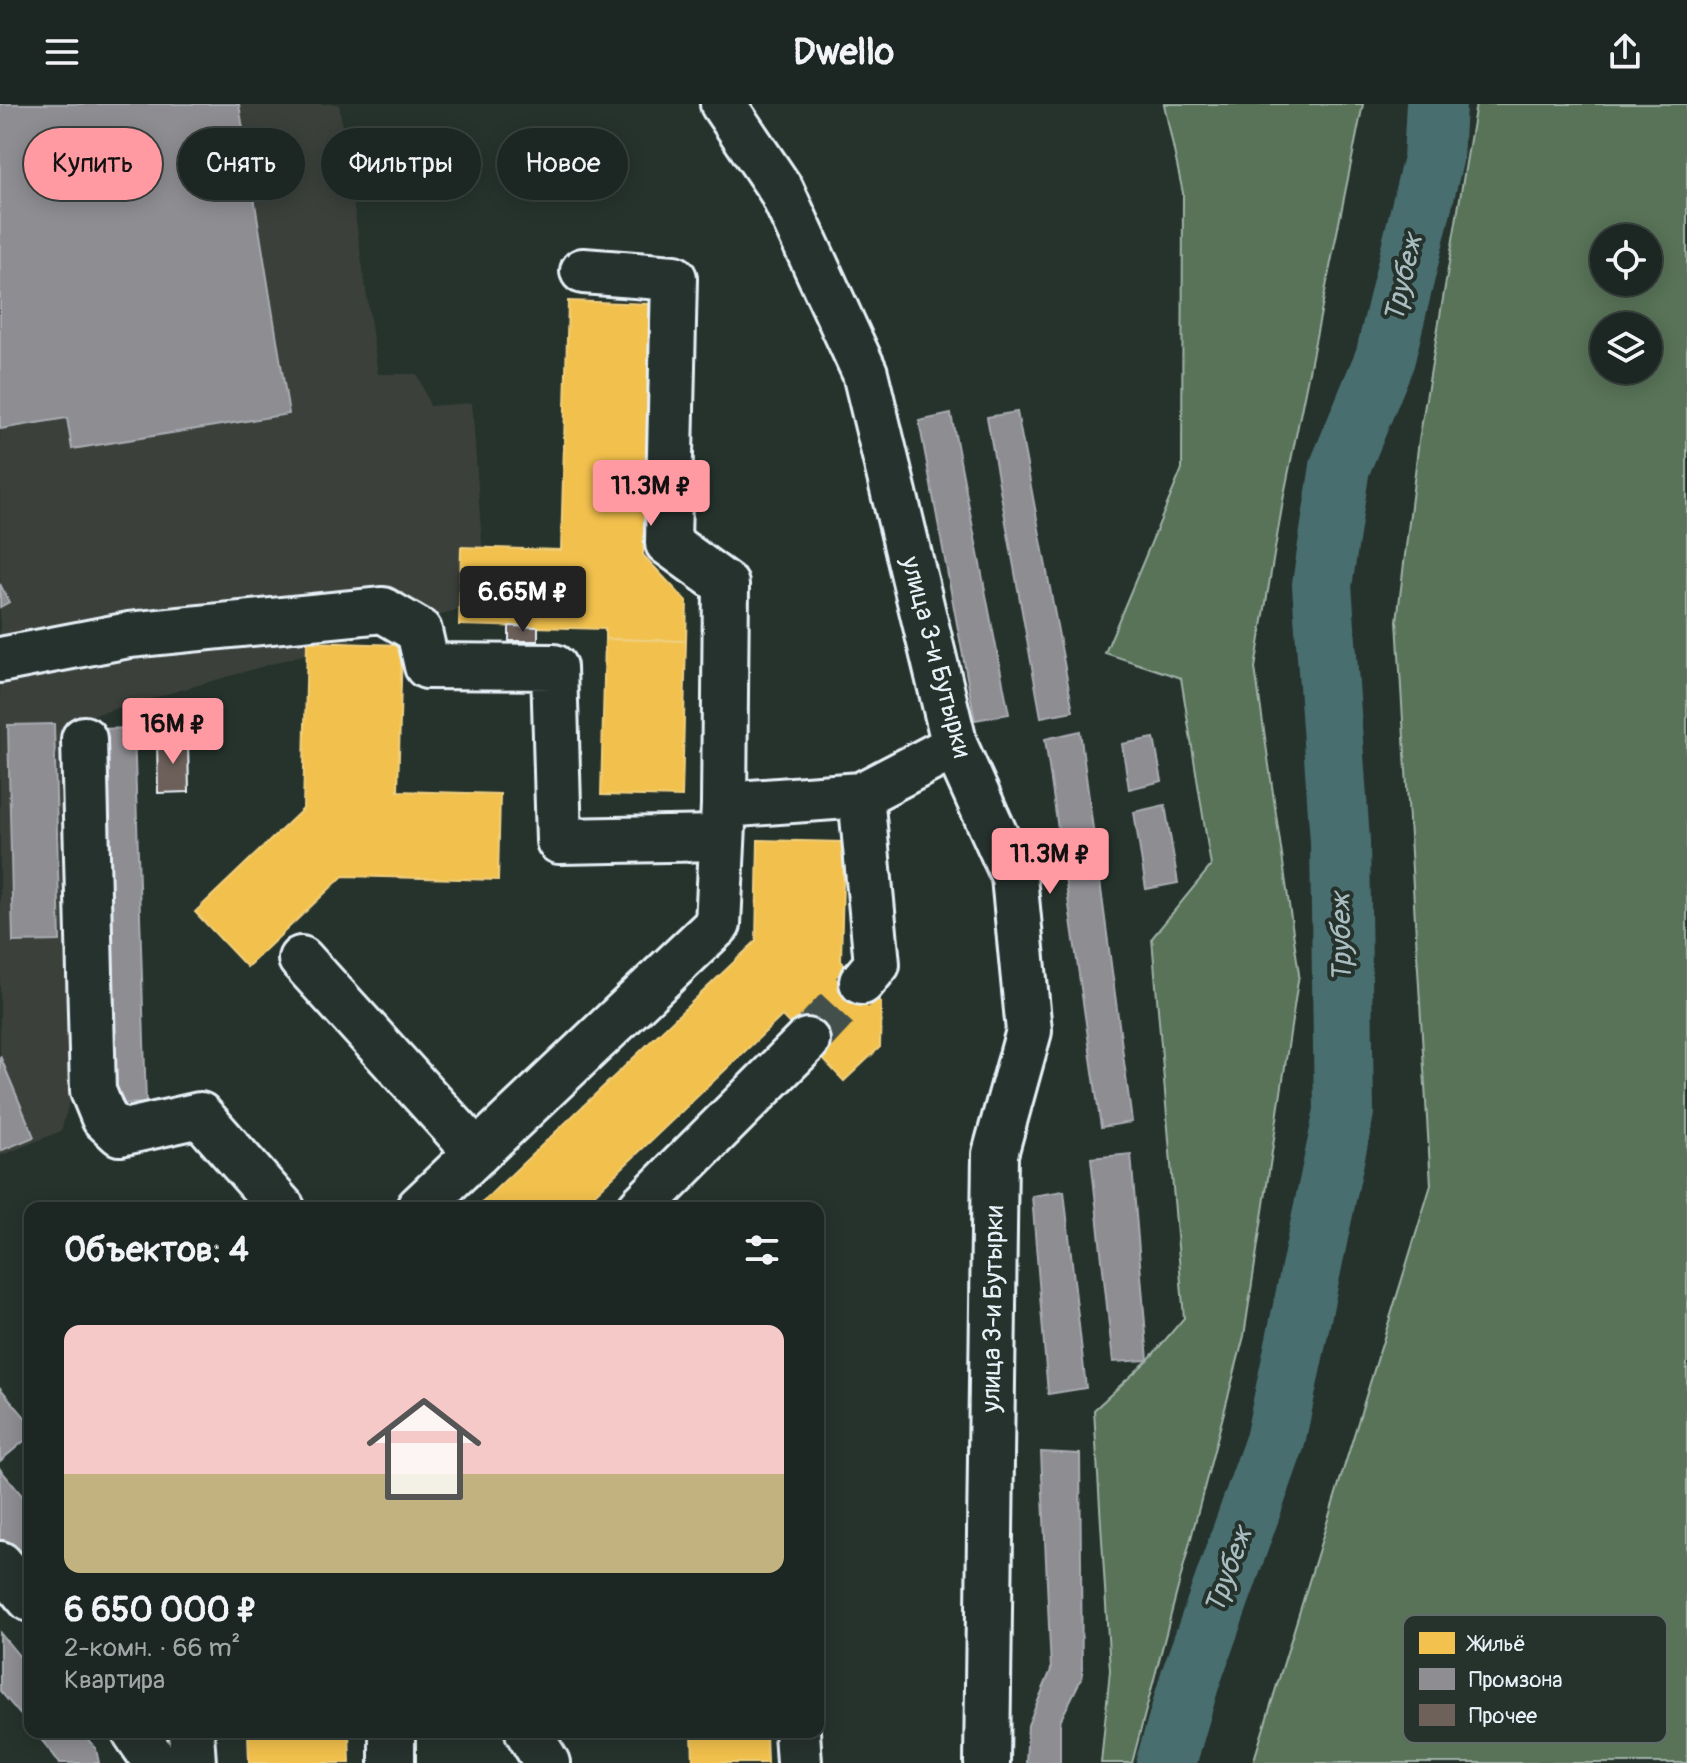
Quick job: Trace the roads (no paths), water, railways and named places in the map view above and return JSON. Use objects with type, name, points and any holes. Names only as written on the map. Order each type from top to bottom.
[{"type":"street","name":"улица 3-и Бутырки","points":[[723,104],[781,190],[865,373],[955,746],[1014,877],[1029,1031],[995,1154],[987,1763]]},
{"type":"street","points":[[434,1202],[477,1153],[718,924],[723,822],[726,585],[668,543],[674,278],[583,271]]},
{"type":"street","points":[[0,660],[129,635],[383,610],[419,631],[427,666],[554,667],[559,841],[723,822],[861,795],[955,746]]},
{"type":"street","points":[[84,739],[93,1091],[104,1118],[120,1133],[200,1115],[277,1202]]},
{"type":"street","points":[[861,795],[877,964],[862,982]]},
{"type":"street","points":[[301,959],[477,1153]]},
{"type":"street","points":[[646,1202],[807,1041]]},
{"type":"street","points":[[0,1564],[24,1592]]},
{"type":"street","points":[[139,1738],[156,1763]]},
{"type":"street","points":[[191,1738],[193,1763]]},
{"type":"street","points":[[392,1738],[392,1763]]},
{"type":"street","points":[[532,1738],[547,1763]]},
{"type":"street","points":[[797,1738],[799,1763]]},
{"type":"waterway","name":"Трубеж","points":[[1166,1763],[1190,1680],[1275,1441],[1344,1112],[1340,841],[1322,585],[1340,467],[1385,358],[1433,159],[1436,104]]},
{"type":"tunnel","points":[[807,1041],[862,982]]}]
